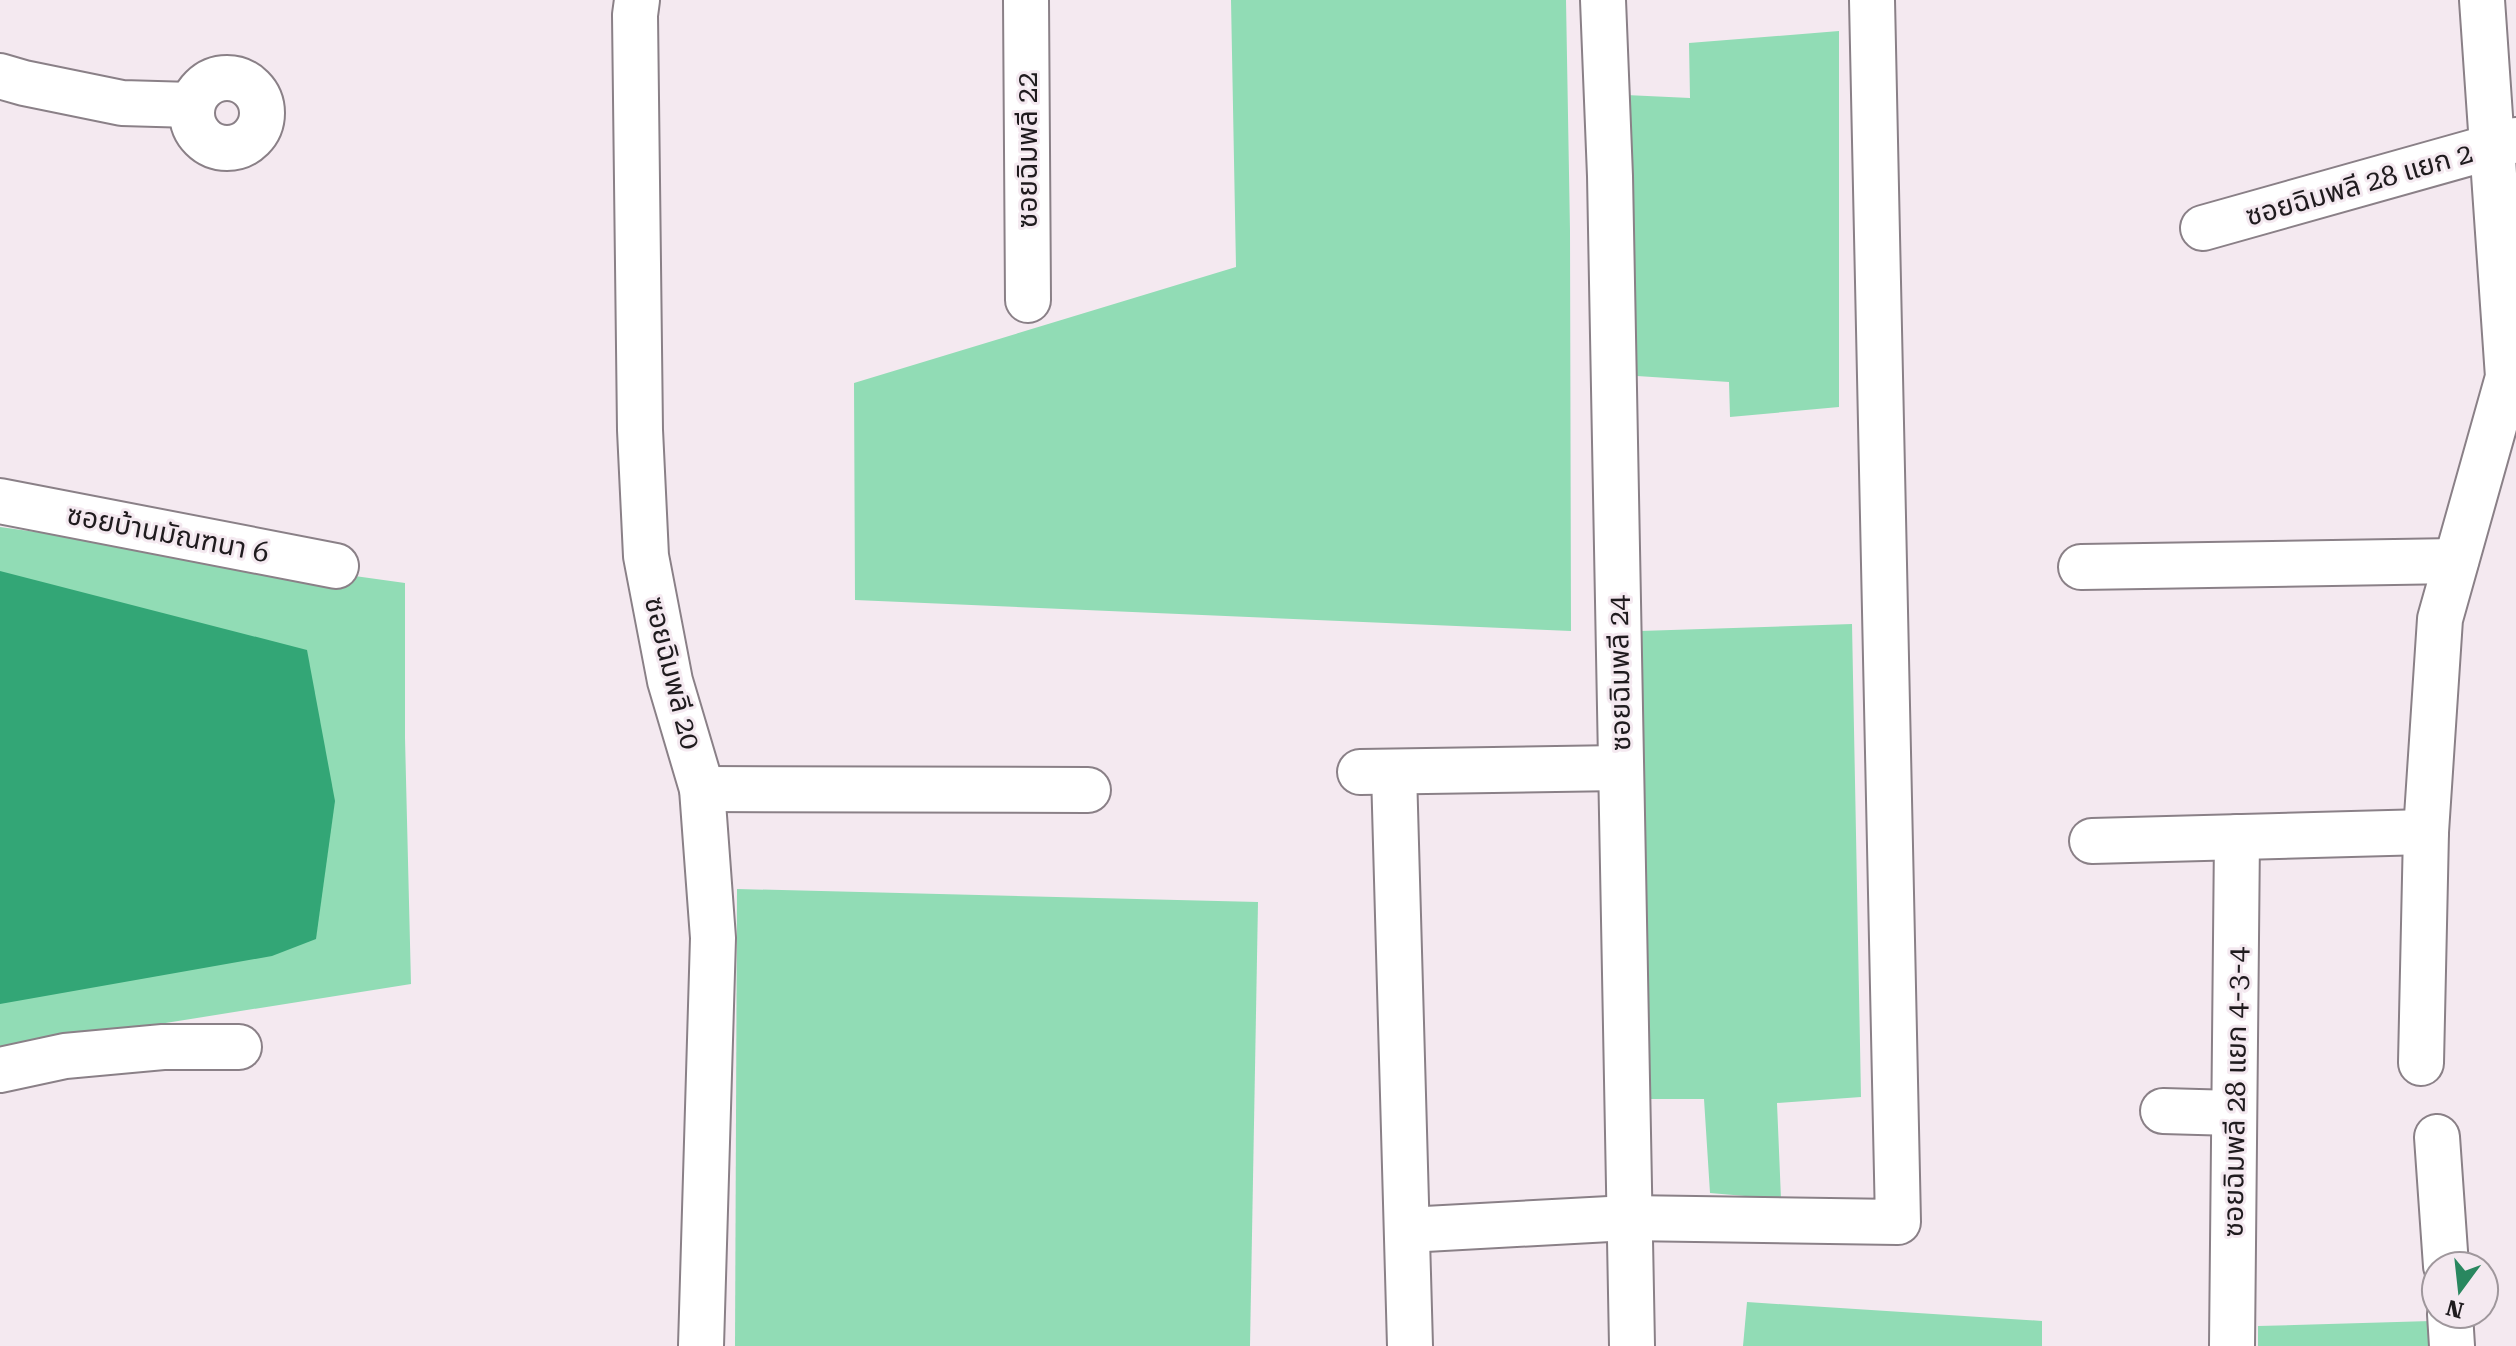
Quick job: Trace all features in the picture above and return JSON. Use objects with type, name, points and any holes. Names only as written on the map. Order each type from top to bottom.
[{"type":"street","name":"ซอยฉิมพลี 20","points":[[637,0],[640,430],[646,556],[670,681],[702,789],[713,938],[701,1346]]},
{"type":"street","name":"ซอยฉิมพลี 22","points":[[1026,0],[1028,300]]},
{"type":"street","name":"ซอยฉิมพลี 24","points":[[1603,0],[1610,176],[1632,1346]]},
{"type":"street","points":[[1407,1230],[1628,1218],[1898,1222],[1872,0]]},
{"type":"street","points":[[2421,1063],[2426,832],[2440,619],[2508,377],[2505,143],[2482,0]]},
{"type":"street","points":[[0,76],[122,103],[192,105]]},
{"type":"street","name":"ซอยฉิมพลี 28 แยก 2","points":[[2203,228],[2505,143]]},
{"type":"street","name":"ซอยบ้านมัณฑนา 6","points":[[0,501],[336,566]]},
{"type":"street","points":[[2081,567],[2456,561]]},
{"type":"street","points":[[1410,1346],[1407,1230],[1377,772],[1620,768]]},
{"type":"street","points":[[702,789],[1088,790]]},
{"type":"street","points":[[2092,841],[2426,832]]},
{"type":"street","name":"ซอยฉิมพลี 28 แยก 4-3-4","points":[[2232,1346],[2237,837]]},
{"type":"street","points":[[0,1070],[79,1054],[163,1047],[239,1047]]},
{"type":"street","points":[[2163,1111],[2234,1113]]},
{"type":"street","points":[[2437,1137],[2445,1250]]},
{"type":"shaded area","points":[[1231,0],[1566,0],[1571,631],[855,600],[854,383],[1236,267]]},
{"type":"shaded area","points":[[1839,31],[1839,407],[1730,417],[1729,382],[1637,376],[1626,95],[1690,98],[1689,43]]},
{"type":"shaded area","points":[[0,527],[405,583],[411,984],[134,1028],[0,1055]]},
{"type":"shaded area","points":[[0,571],[307,650],[335,801],[316,939],[272,956],[0,1004]]},
{"type":"shaded area","points":[[1852,624],[1861,1097],[1777,1103],[1781,1199],[1710,1193],[1704,1099],[1641,1099],[1640,631]]},
{"type":"shaded area","points":[[737,889],[1258,902],[1250,1346],[735,1346]]},
{"type":"shaded area","points":[[1747,1302],[2042,1321],[2042,1346],[1743,1346]]},
{"type":"shaded area","points":[[2420,1321],[2420,1330],[2431,1330],[2432,1346],[2258,1346],[2258,1326]]}]
